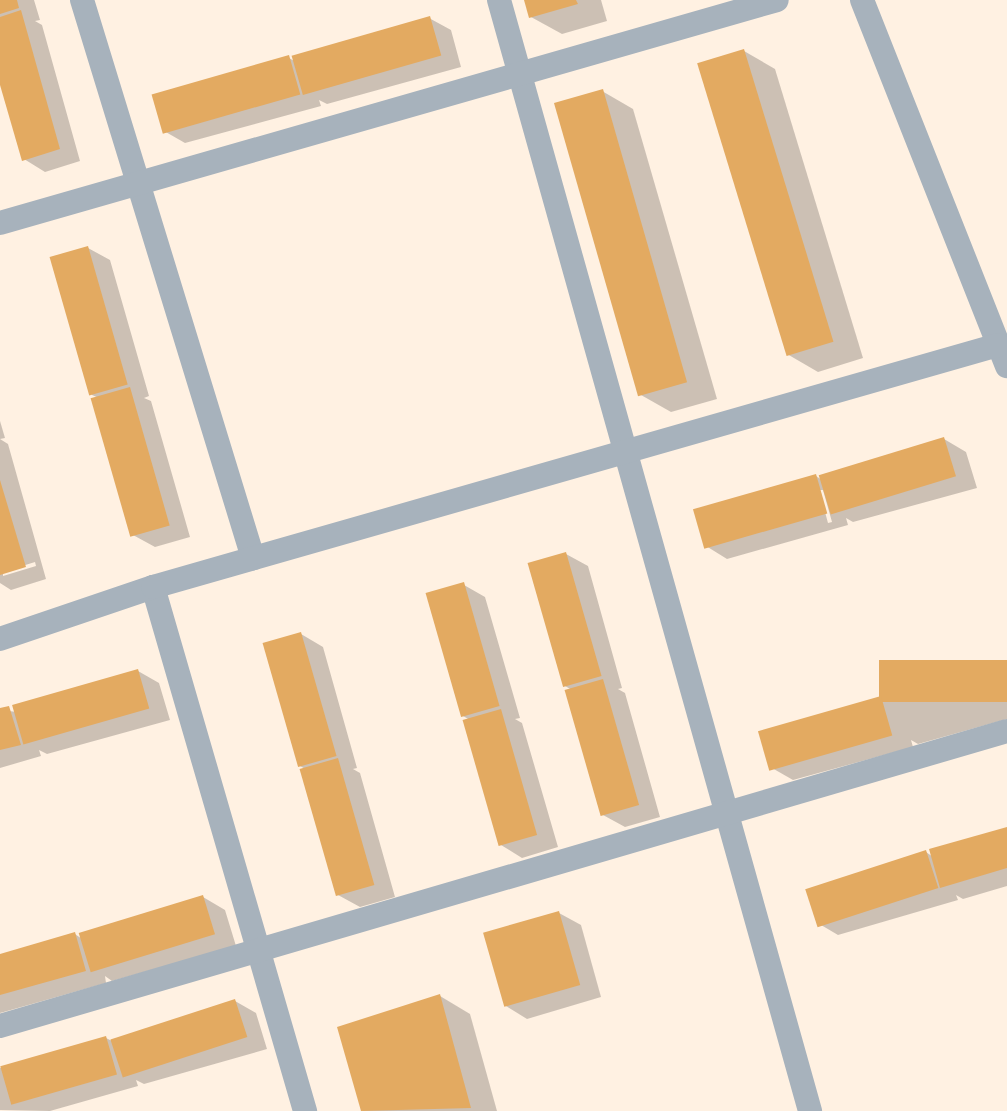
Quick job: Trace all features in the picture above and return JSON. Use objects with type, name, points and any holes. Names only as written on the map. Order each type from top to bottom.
[{"type":"street","points":[[82,0],[253,558]]},
{"type":"street","points":[[499,0],[522,73],[623,453],[810,1111]]},
{"type":"street","points":[[0,223],[777,0]]},
{"type":"street","points":[[0,639],[153,587],[623,453],[1002,356],[862,0]]},
{"type":"street","points":[[153,587],[305,1111]]},
{"type":"street","points":[[0,1026],[259,954],[1007,731]]},
{"type":"building","points":[[0,0],[17,0],[19,8],[0,14]]},
{"type":"building","points":[[524,0],[576,0],[578,4],[529,18]]},
{"type":"building","points":[[21,10],[60,149],[22,161],[0,85],[0,17]]},
{"type":"building","points":[[430,16],[441,55],[303,95],[292,56]]},
{"type":"building","points":[[744,49],[833,342],[787,356],[697,63]]},
{"type":"building","points":[[289,55],[300,94],[163,134],[152,94]]},
{"type":"building","points":[[603,89],[687,382],[638,396],[554,103]]},
{"type":"building","points":[[88,246],[128,384],[89,395],[50,257]]},
{"type":"building","points":[[130,387],[170,525],[130,537],[91,398]]},
{"type":"building","points":[[944,437],[956,476],[831,515],[819,475]]},
{"type":"building","points":[[816,474],[827,513],[704,549],[693,509]]},
{"type":"building","points":[[0,480],[26,567],[0,575]]},
{"type":"building","points":[[566,552],[602,676],[563,687],[528,563]]},
{"type":"building","points":[[464,582],[500,706],[461,717],[426,593]]},
{"type":"building","points":[[301,632],[337,756],[298,767],[263,643]]},
{"type":"building","points":[[879,660],[1007,660],[1007,702],[879,702]]},
{"type":"building","points":[[138,669],[149,708],[23,745],[12,705]]},
{"type":"building","points":[[603,679],[639,805],[601,816],[565,690]]},
{"type":"building","points":[[881,696],[892,735],[769,771],[758,731]]},
{"type":"building","points":[[9,706],[21,745],[0,750],[0,708]]},
{"type":"building","points":[[501,709],[537,835],[499,846],[463,720]]},
{"type":"building","points":[[338,758],[374,885],[336,896],[300,769]]},
{"type":"building","points":[[1007,827],[1007,868],[940,888],[929,849]]},
{"type":"building","points":[[926,850],[938,888],[818,927],[805,889]]},
{"type":"building","points":[[203,895],[215,934],[91,972],[79,933]]},
{"type":"building","points":[[559,911],[580,985],[504,1007],[483,933]]},
{"type":"building","points":[[75,932],[86,971],[0,995],[0,954]]},
{"type":"building","points":[[440,994],[471,1108],[361,1111],[337,1027]]},
{"type":"building","points":[[235,999],[247,1037],[123,1078],[110,1039]]},
{"type":"building","points":[[106,1036],[117,1074],[11,1105],[0,1066]]}]
